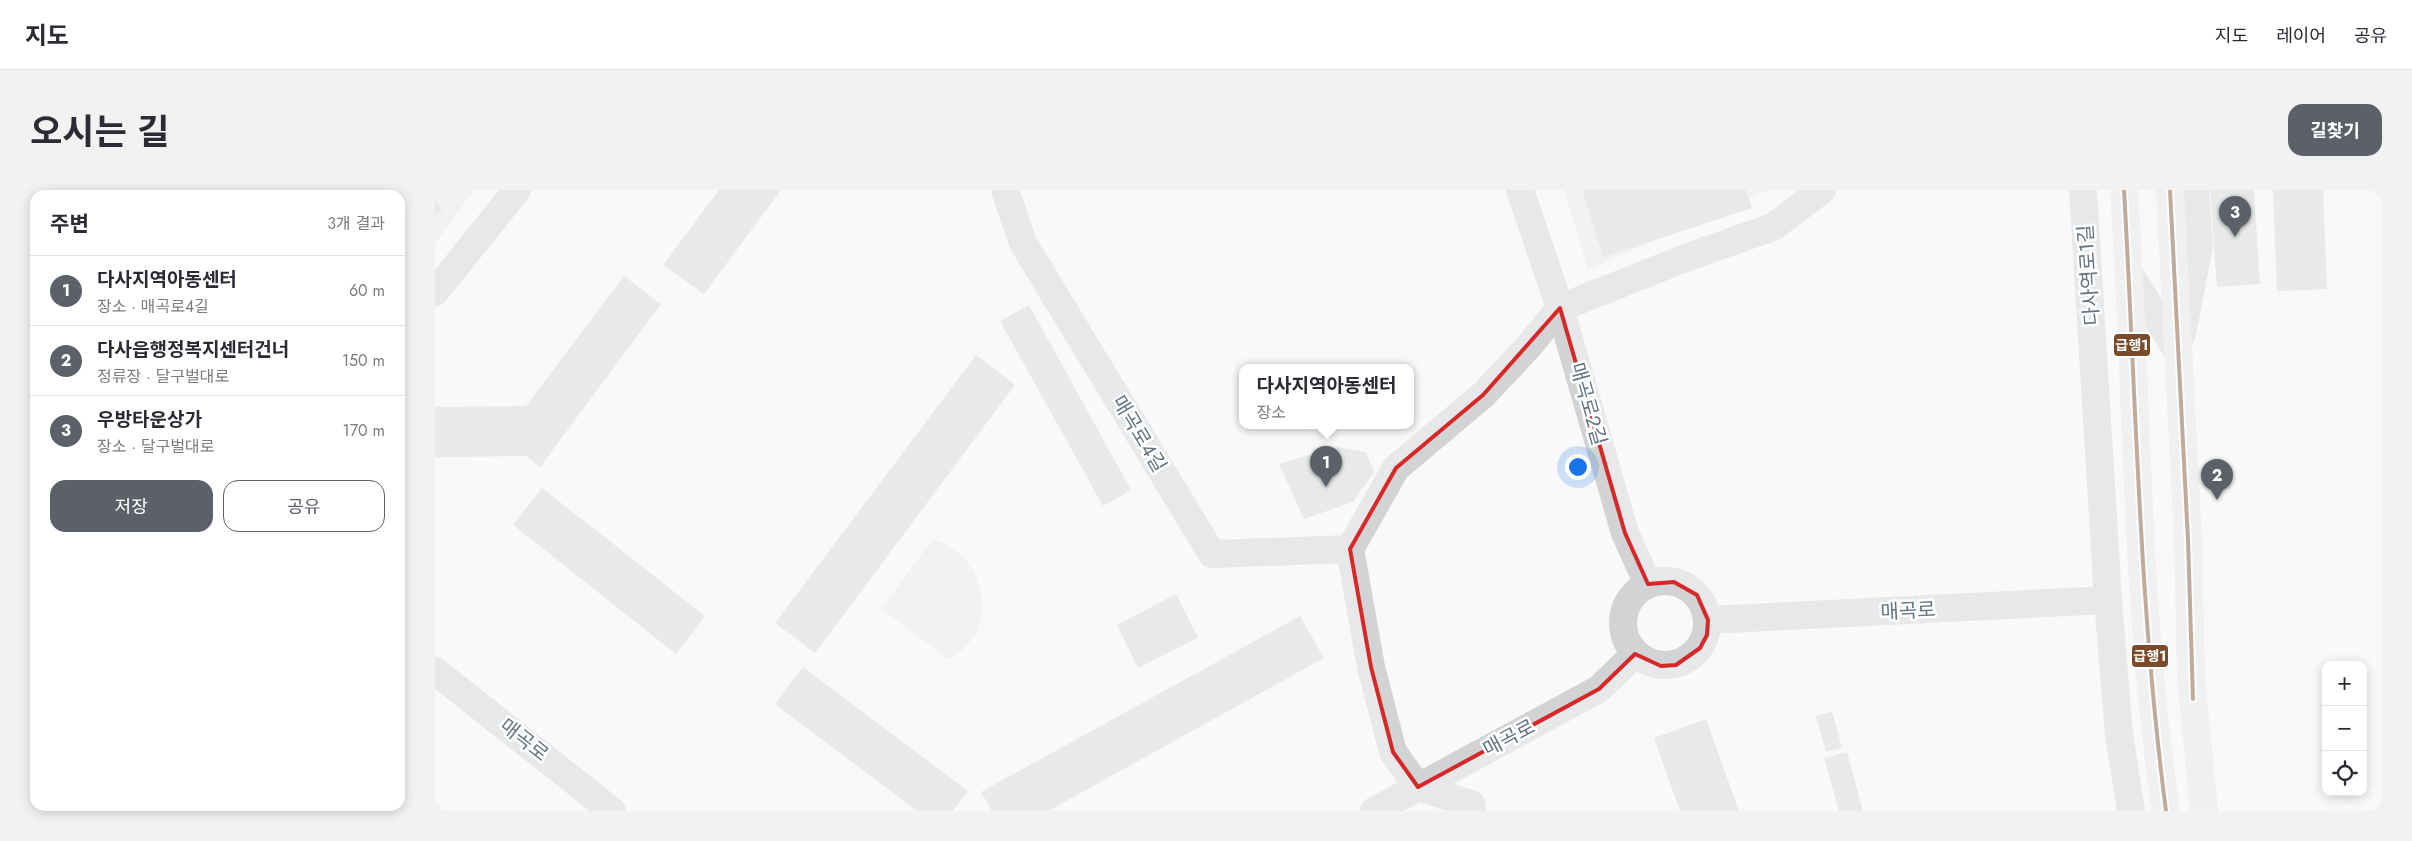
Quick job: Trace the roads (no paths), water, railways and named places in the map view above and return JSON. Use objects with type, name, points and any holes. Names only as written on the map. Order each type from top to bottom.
[{"type":"main road","points":[[2124,190],[2130,275],[2144,602],[2160,771],[2166,811]]},
{"type":"main road","points":[[2170,190],[2188,540],[2191,677],[2204,811]]},
{"type":"street","points":[[435,292],[517,190]]},
{"type":"street","name":"매곡로4길","points":[[1005,190],[1023,243],[1213,554],[1350,549]]},
{"type":"street","name":"매곡로2길","points":[[1521,190],[1560,308],[1625,533],[1648,584]]},
{"type":"street","points":[[1472,811],[1471,804],[1418,787],[1393,752],[1371,667],[1350,549],[1396,468],[1483,395],[1529,346],[1560,308],[1688,257],[1773,227],[1822,190]]},
{"type":"street","name":"다사역로1길","points":[[2083,190],[2119,734],[2131,811]]},
{"type":"street","points":[[2178,352],[2199,245],[2195,190]]},
{"type":"street","points":[[2130,275],[2178,352]]},
{"type":"street","points":[[1661,581],[1675,582],[1687,586],[1705,606],[1708,620],[1707,635],[1700,648],[1689,659],[1676,665],[1661,666],[1647,662],[1635,654],[1627,641],[1623,627],[1624,614],[1629,601],[1637,591],[1648,584],[1661,581]]},
{"type":"street","name":"매곡로","points":[[1708,620],[2109,600]]},
{"type":"street","name":"매곡로","points":[[1374,811],[1599,689],[1635,654]]},
{"type":"street","name":"매곡로","points":[[435,670],[612,811]]},
{"type":"place","name":"우방타운상가","points":[[2235,237]]},
{"type":"place","name":"다사지역아동센터","points":[[1326,487]]},
{"type":"place","name":"다사읍행정복지센터건너","points":[[2217,500]]}]
